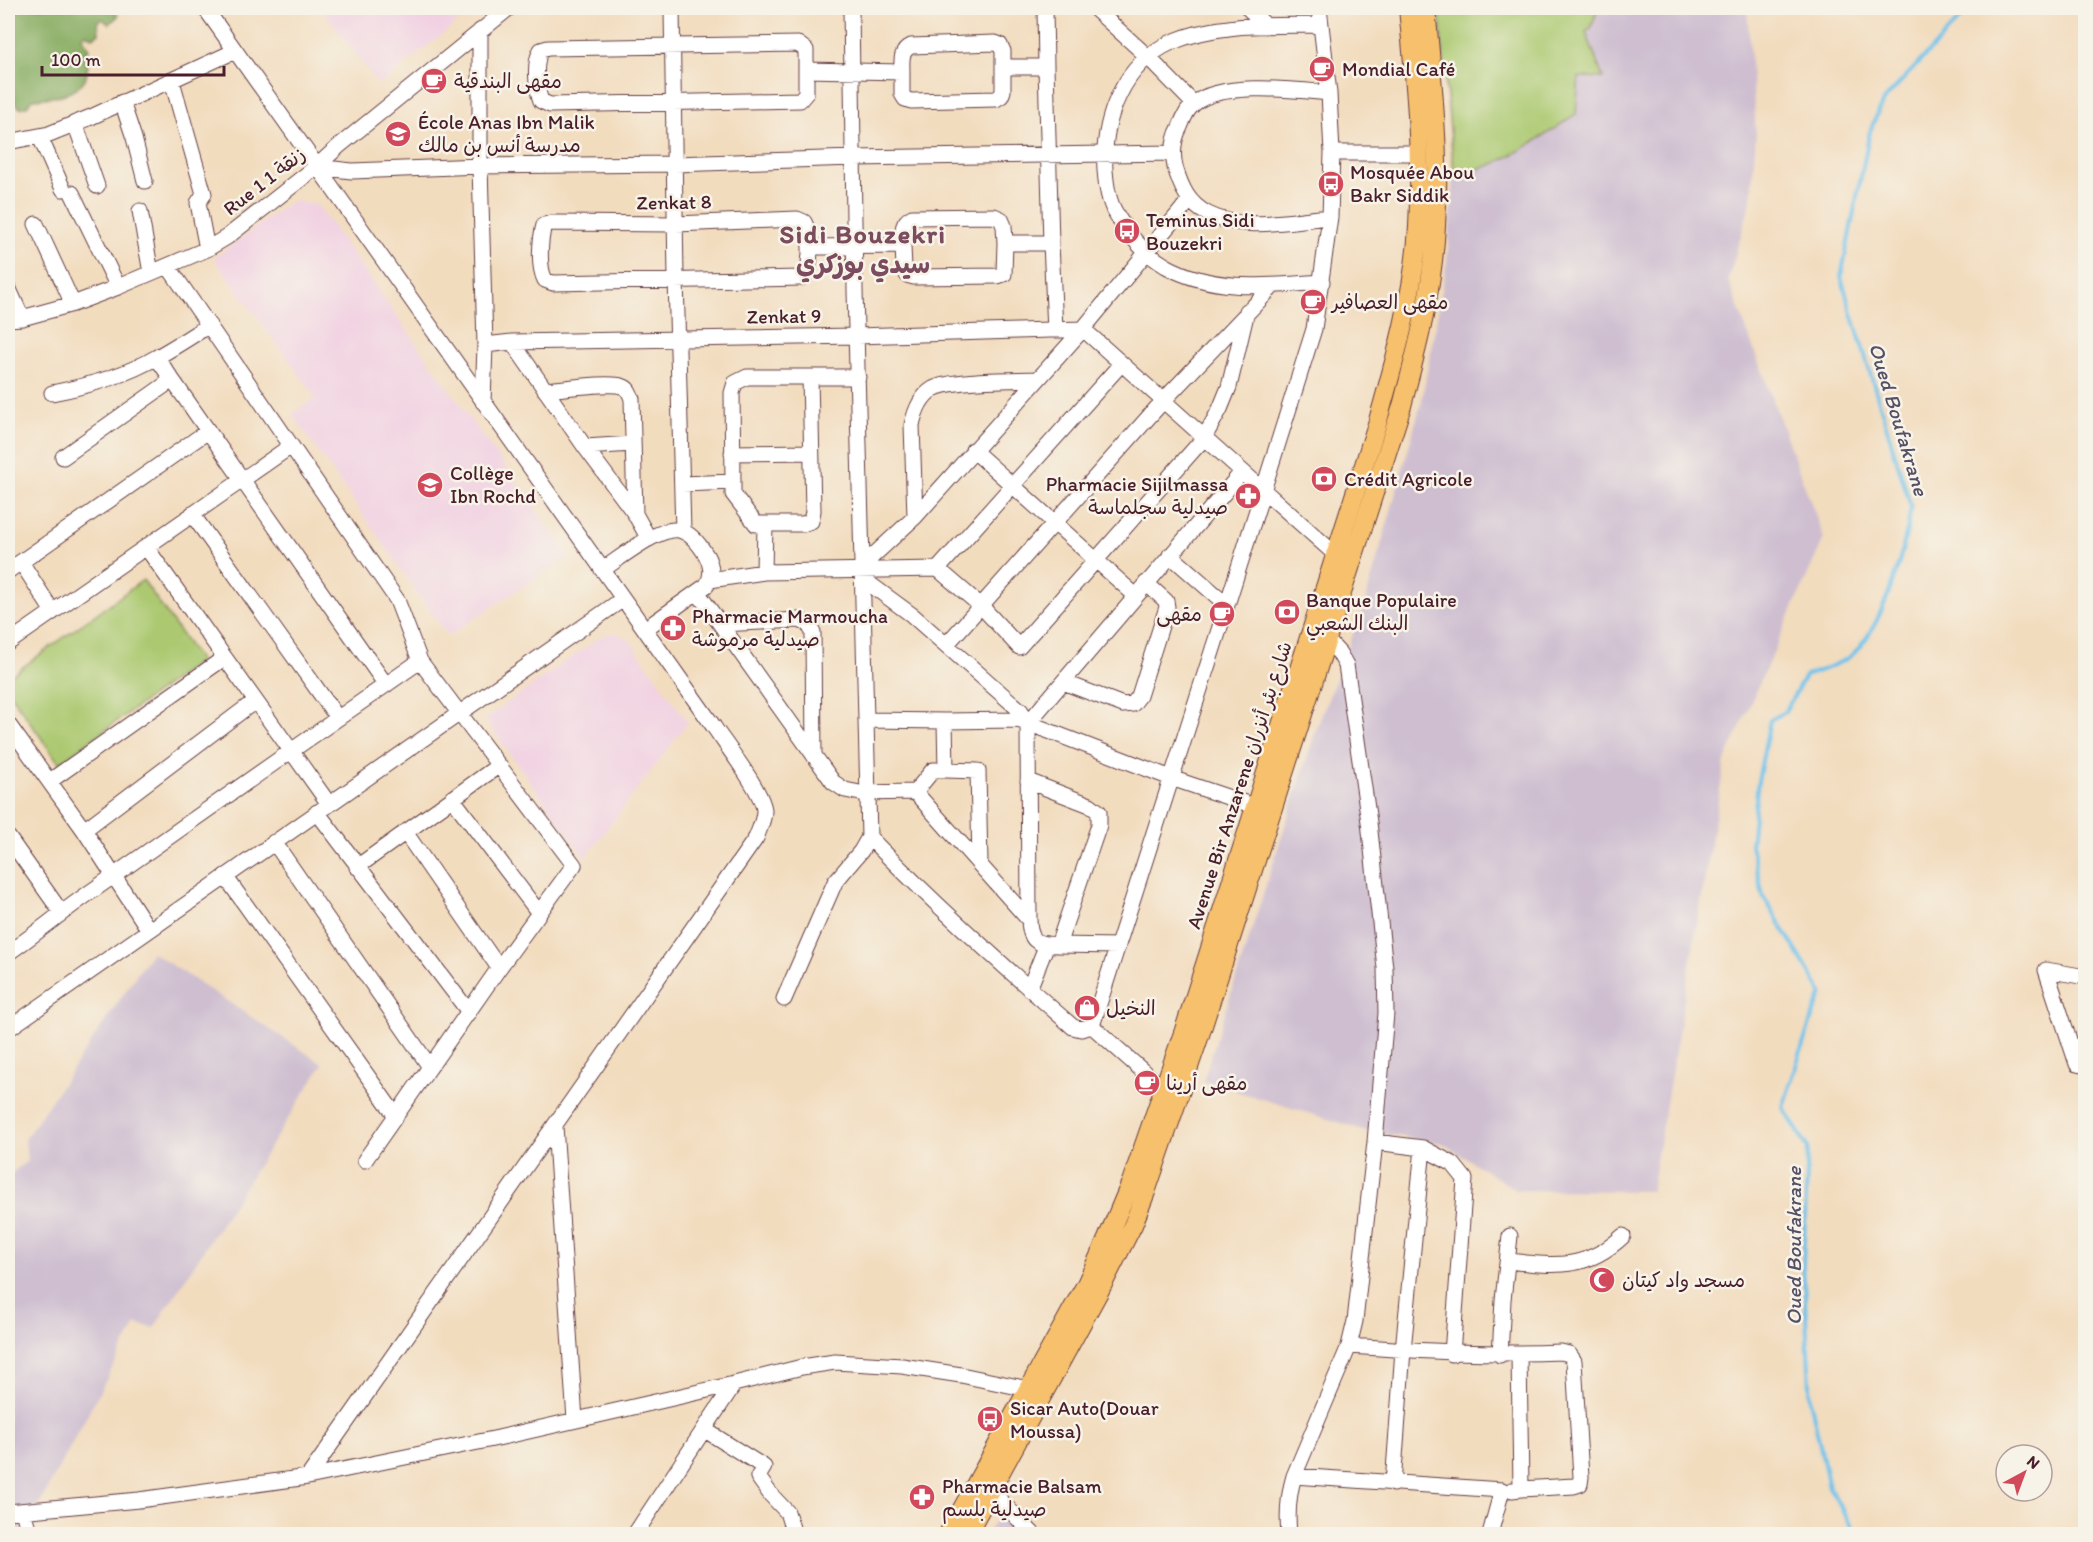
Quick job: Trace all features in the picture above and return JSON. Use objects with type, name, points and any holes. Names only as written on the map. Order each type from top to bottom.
[{"type":"main road","name":"Avenue Bir Anzarene شارع بئر أنزران","points":[[948,1534],[1086,1284],[1131,1182],[1184,1030],[1377,424],[1399,342],[1411,284],[1418,229],[1419,153],[1408,8]]},
{"type":"main road","name":"Avenue Bir Anzarene شارع بئر أنزران","points":[[967,1534],[1100,1290],[1133,1224],[1146,1192],[1200,1035],[1402,406],[1431,277],[1437,207],[1435,117],[1426,8]]},
{"type":"street","points":[[205,8],[645,629],[759,795],[764,810],[756,838],[308,1477]]},
{"type":"street","points":[[672,8],[683,531]]},
{"type":"street","points":[[784,999],[836,882],[861,851],[869,837],[851,8]]},
{"type":"street","points":[[1045,8],[1055,330]]},
{"type":"street","points":[[1094,8],[1147,56],[1194,104]]},
{"type":"street","points":[[1248,8],[1266,26]]},
{"type":"street","points":[[1092,1026],[1314,329],[1330,217],[1332,153],[1329,93],[1319,8]]},
{"type":"street","name":"Rue 1 زنقة 1","points":[[15,318],[73,304],[207,249],[226,237],[316,167],[505,9]]},
{"type":"street","points":[[1321,26],[1226,27],[1195,33],[1147,56],[1128,78],[1117,97],[1111,113],[1104,154],[1106,184],[1113,209],[1146,254],[1190,278],[1243,287],[1322,282]]},
{"type":"street","points":[[480,31],[480,166],[485,345],[483,402]]},
{"type":"street","points":[[995,43],[1000,45],[1003,51],[1003,91],[996,99],[905,99],[902,94],[902,72],[902,55],[905,49],[911,46],[995,43]]},
{"type":"street","points":[[798,44],[806,50],[806,70],[806,93],[800,100],[550,105],[541,100],[538,94],[537,56],[541,50],[548,48],[798,44]]},
{"type":"street","points":[[8,142],[40,137],[75,123],[235,51]]},
{"type":"street","points":[[1003,67],[1046,67]]},
{"type":"street","points":[[806,70],[902,72]]},
{"type":"street","points":[[172,81],[204,194],[198,203],[207,249]]},
{"type":"street","points":[[1329,93],[1281,89],[1234,90],[1213,94],[1194,104],[1184,117],[1172,153],[1182,188],[1190,201],[1207,214],[1228,221],[1256,223],[1330,217]]},
{"type":"street","points":[[122,102],[145,181]]},
{"type":"street","points":[[75,123],[98,186]]},
{"type":"street","points":[[40,137],[118,287]]},
{"type":"street","points":[[316,167],[352,171],[480,166],[1172,153]]},
{"type":"street","points":[[1332,153],[1419,153]]},
{"type":"street","points":[[863,572],[1083,329],[1190,201]]},
{"type":"street","points":[[140,211],[152,273]]},
{"type":"street","points":[[994,216],[1001,219],[1004,226],[1005,243],[1006,269],[1004,274],[998,276],[914,277],[907,275],[904,268],[903,227],[906,220],[912,217],[994,216]]},
{"type":"street","name":"Zenkat 8","points":[[676,279],[553,283],[545,280],[542,274],[544,225],[552,223],[676,224],[797,219],[804,222],[809,230],[810,247]]},
{"type":"street","points":[[36,224],[73,304]]},
{"type":"street","points":[[1005,243],[1051,243]]},
{"type":"street","points":[[676,279],[801,278],[807,274],[810,247],[903,246]]},
{"type":"street","points":[[168,266],[397,600],[420,661],[574,865],[365,1160]]},
{"type":"street","points":[[946,645],[1163,401],[1273,286]]},
{"type":"street","points":[[8,287],[15,318]]},
{"type":"street","points":[[645,629],[698,592],[710,580],[764,572],[938,569],[981,606],[1019,647],[1204,438],[1229,387],[1247,311]]},
{"type":"street","points":[[52,393],[120,375],[157,358],[209,325]]},
{"type":"street","points":[[1083,329],[1336,555]]},
{"type":"street","name":"Zenkat 9","points":[[485,345],[512,342],[857,336],[1083,329]]},
{"type":"street","points":[[512,342],[635,514],[649,539]]},
{"type":"street","points":[[157,358],[386,685]]},
{"type":"street","points":[[938,569],[1121,364]]},
{"type":"street","points":[[764,572],[762,529],[731,486],[732,393],[735,383],[747,377],[858,377]]},
{"type":"street","points":[[762,529],[802,524],[811,520],[813,512],[810,377]]},
{"type":"street","points":[[915,516],[912,425],[914,413],[925,396],[932,390],[950,384],[1036,379]]},
{"type":"street","points":[[63,458],[172,380]]},
{"type":"street","points":[[545,390],[608,385],[624,387],[630,393],[635,514]]},
{"type":"street","points":[[8,571],[208,430]]},
{"type":"street","points":[[585,447],[633,444]]},
{"type":"street","points":[[8,643],[291,446]]},
{"type":"street","points":[[973,450],[1135,596]]},
{"type":"street","points":[[732,453],[811,452]]},
{"type":"street","points":[[1028,723],[1242,472]]},
{"type":"street","points":[[682,483],[731,486]]},
{"type":"street","points":[[192,514],[337,717]]},
{"type":"street","points":[[602,570],[649,539],[669,531],[683,531],[692,537],[704,551],[710,567],[710,580]]},
{"type":"street","points":[[146,547],[291,752],[357,867],[469,1012]]},
{"type":"street","points":[[1170,555],[1227,606]]},
{"type":"street","points":[[21,562],[53,612]]},
{"type":"street","points":[[863,572],[1021,711],[1028,723],[1029,920],[1030,934],[1033,939],[1052,945],[1118,946]]},
{"type":"street","points":[[1063,682],[1123,705],[1133,704],[1139,696],[1167,607],[1166,601],[1146,583]]},
{"type":"street","points":[[698,592],[832,782],[845,790],[915,792],[1029,920]]},
{"type":"street","points":[[8,1029],[623,599]]},
{"type":"street","points":[[721,624],[799,620],[808,624],[813,632],[814,757]]},
{"type":"street","points":[[1289,1534],[1287,1515],[1289,1492],[1349,1346],[1355,1321],[1376,1142],[1386,1012],[1385,968],[1369,822],[1346,666],[1339,653],[1327,640]]},
{"type":"street","points":[[50,781],[224,658]]},
{"type":"street","points":[[9,948],[420,661]]},
{"type":"street","points":[[84,830],[255,701]]},
{"type":"street","points":[[866,720],[1017,720],[1171,778],[1254,806]]},
{"type":"street","points":[[945,721],[946,770]]},
{"type":"street","points":[[8,724],[84,830],[149,930]]},
{"type":"street","points":[[357,867],[498,766]]},
{"type":"street","points":[[915,792],[933,770],[978,771],[980,864]]},
{"type":"street","points":[[1028,781],[1090,805],[1099,812],[1099,825],[1052,945],[1029,989]]},
{"type":"street","points":[[452,798],[539,913]]},
{"type":"street","points":[[405,832],[499,968]]},
{"type":"street","points":[[8,837],[61,912]]},
{"type":"street","points":[[869,837],[924,893],[1073,1027],[1081,1029],[1092,1026]]},
{"type":"street","points":[[274,842],[430,1067]]},
{"type":"street","points":[[225,876],[396,1116]]},
{"type":"street","points":[[2085,977],[2046,970],[2077,1064],[2085,1066]]},
{"type":"street","points":[[1092,1026],[1162,1089]]},
{"type":"street","points":[[555,1126],[575,1420]]},
{"type":"street","points":[[1376,1142],[1423,1148],[1453,1164],[1465,1179],[1452,1354]]},
{"type":"street","points":[[1393,1484],[1403,1350],[1423,1148]]},
{"type":"street","points":[[1500,1355],[1510,1236]]},
{"type":"street","points":[[1508,1262],[1547,1265],[1582,1262],[1615,1244],[1623,1236]]},
{"type":"street","points":[[1294,1476],[1502,1490],[1580,1484],[1574,1361],[1569,1354],[1562,1352],[1500,1355],[1452,1354],[1349,1346]]},
{"type":"street","points":[[1519,1354],[1521,1489]]},
{"type":"street","points":[[30,1534],[15,1512],[139,1500],[308,1477],[575,1420],[802,1367],[835,1362],[902,1366],[1028,1389]]},
{"type":"street","points":[[634,1534],[734,1384]]},
{"type":"street","points":[[705,1430],[764,1467],[758,1477],[787,1512],[792,1528]]},
{"type":"street","points":[[1490,1534],[1502,1490]]},
{"type":"street","points":[[991,1491],[1033,1534]]},
{"type":"shaded area","points":[[321,8],[475,8],[379,85]]},
{"type":"shaded area","points":[[1437,8],[1747,8],[1756,132],[1751,201],[1728,280],[1824,538],[1725,761],[1651,1191],[1516,1190],[1442,1143],[1370,1132],[1203,1081],[1316,730],[1364,606],[1422,400],[1447,262],[1454,179]]},
{"type":"shaded area","name":"Collège Ibn Rochd","points":[[292,201],[317,205],[569,556],[448,636],[292,414],[316,397],[214,258]]},
{"type":"shaded area","points":[[612,633],[629,640],[688,722],[585,858],[485,719],[600,637]]},
{"type":"shaded area","points":[[152,952],[323,1064],[154,1328],[136,1324],[41,1501],[20,1523],[23,1534],[8,1534],[8,1176],[27,1161],[25,1139]]},
{"type":"shaded area","points":[[998,1516],[1013,1534],[987,1534]]},
{"type":"green space","points":[[8,8],[114,8],[118,16],[109,24],[102,19],[98,21],[99,33],[93,37],[84,34],[82,37],[89,49],[83,57],[88,65],[86,78],[81,85],[61,95],[32,99],[27,106],[20,108],[13,96],[8,93]]},
{"type":"green space","points":[[1439,8],[1598,8],[1591,28],[1586,32],[1603,78],[1579,77],[1576,114],[1518,152],[1485,167],[1454,173]]},
{"type":"green space","points":[[143,580],[200,661],[59,763],[8,691],[8,678]]},
{"type":"waterway","name":"Oued Boufakrane","points":[[1859,1534],[1854,1530],[1829,1487],[1811,1404],[1803,1265],[1808,1148],[1783,1107],[1822,993],[1763,896],[1751,845],[1758,781],[1770,720],[1785,712],[1805,676],[1843,661],[1861,646],[1882,610],[1904,545],[1911,507],[1841,277],[1870,131],[1883,101],[1970,8]]},
{"type":"place","name":"Mondial Café","points":[[1322,69]]},
{"type":"place","name":"مقهى البندقية","points":[[434,81]]},
{"type":"place","name":"École Anas Ibn Malik مدرسة أنس بن مالك","points":[[398,134]]},
{"type":"place","name":"Mosquée Abou Bakr Siddik","points":[[1331,184]]},
{"type":"place","name":"Teminus Sidi Bouzekri","points":[[1127,231]]},
{"type":"place","name":"مقهى العصافير","points":[[1313,302]]},
{"type":"place","name":"Crédit Agricole","points":[[1324,479]]},
{"type":"place","name":"Collège Ibn Rochd","points":[[430,485]]},
{"type":"place","name":"Pharmacie Sijilmassa صيدلية سجلماسة","points":[[1248,496]]},
{"type":"place","name":"Banque Populaire البنك الشعبي","points":[[1287,612]]},
{"type":"place","name":"مقهى","points":[[1222,614]]},
{"type":"place","name":"Pharmacie Marmoucha صيدلية مرموشة","points":[[673,628]]},
{"type":"place","name":"النخيل","points":[[1087,1008]]},
{"type":"place","name":"مقهى أرينا","points":[[1147,1083]]},
{"type":"place","name":"مسجد واد كيتان","points":[[1602,1280]]},
{"type":"place","name":"Sicar Auto(Douar Moussa)","points":[[990,1419]]},
{"type":"place","name":"Pharmacie Balsam صيدلية بلسم","points":[[922,1497]]},
{"type":"district","name":"Sidi Bouzekri سيدي بوزكري","points":[[863,249]]}]
